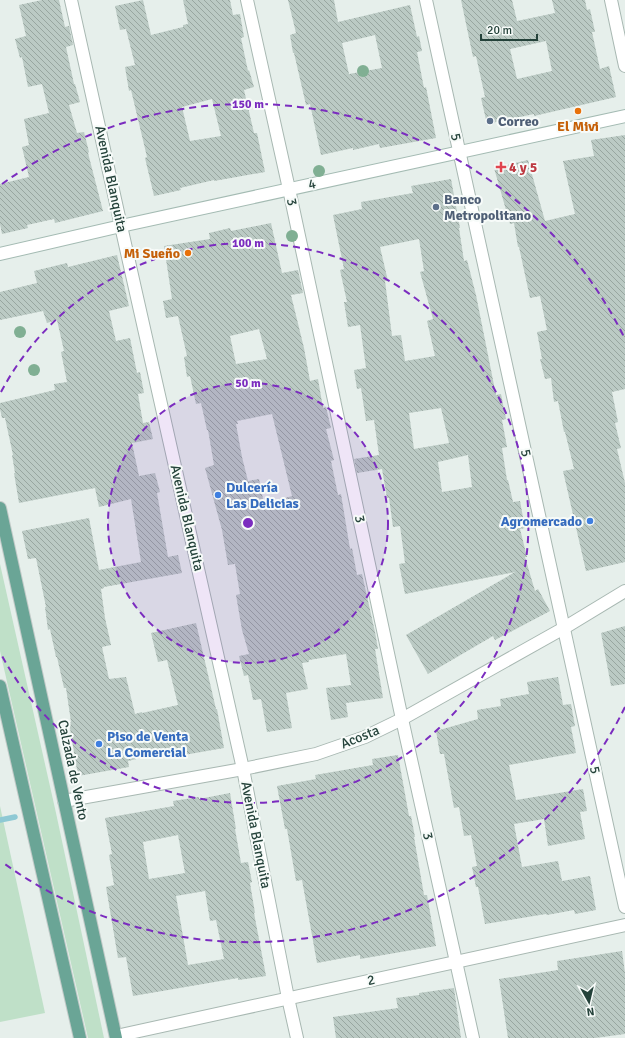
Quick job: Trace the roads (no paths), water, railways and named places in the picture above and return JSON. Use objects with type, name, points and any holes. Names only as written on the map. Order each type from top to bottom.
[{"type":"main road","name":"Calzada de Vento","points":[[0,508],[116,1037]]},
{"type":"main road","points":[[0,686],[80,1038]]},
{"type":"street","name":"Avenida Blanquita","points":[[71,0],[243,769],[297,1038]]},
{"type":"street","name":"3","points":[[247,0],[289,189],[402,719],[473,1038]]},
{"type":"street","name":"5","points":[[426,0],[625,906]]},
{"type":"street","points":[[611,0],[625,66]]},
{"type":"street","name":"4","points":[[0,254],[121,226],[625,116]]},
{"type":"street","name":"Acosta","points":[[64,801],[243,769],[316,754],[365,737],[402,719],[564,628],[625,591]]},
{"type":"street","name":"2","points":[[116,1037],[625,925]]},
{"type":"waterway","points":[[0,820],[15,817]]},
{"type":"place","name":"El Mivi","points":[[578,111]]},
{"type":"place","name":"Correo","points":[[490,121]]},
{"type":"place","name":"4 y 5","points":[[501,167]]},
{"type":"place","name":"Banco Metropolitano","points":[[436,207]]},
{"type":"place","name":"Mi Sueño","points":[[188,253]]},
{"type":"place","name":"Dulcería Las Delicias","points":[[218,495]]},
{"type":"place","name":"Agromercado","points":[[590,521]]},
{"type":"place","name":"Piso de Venta La Comercial","points":[[99,744]]}]
